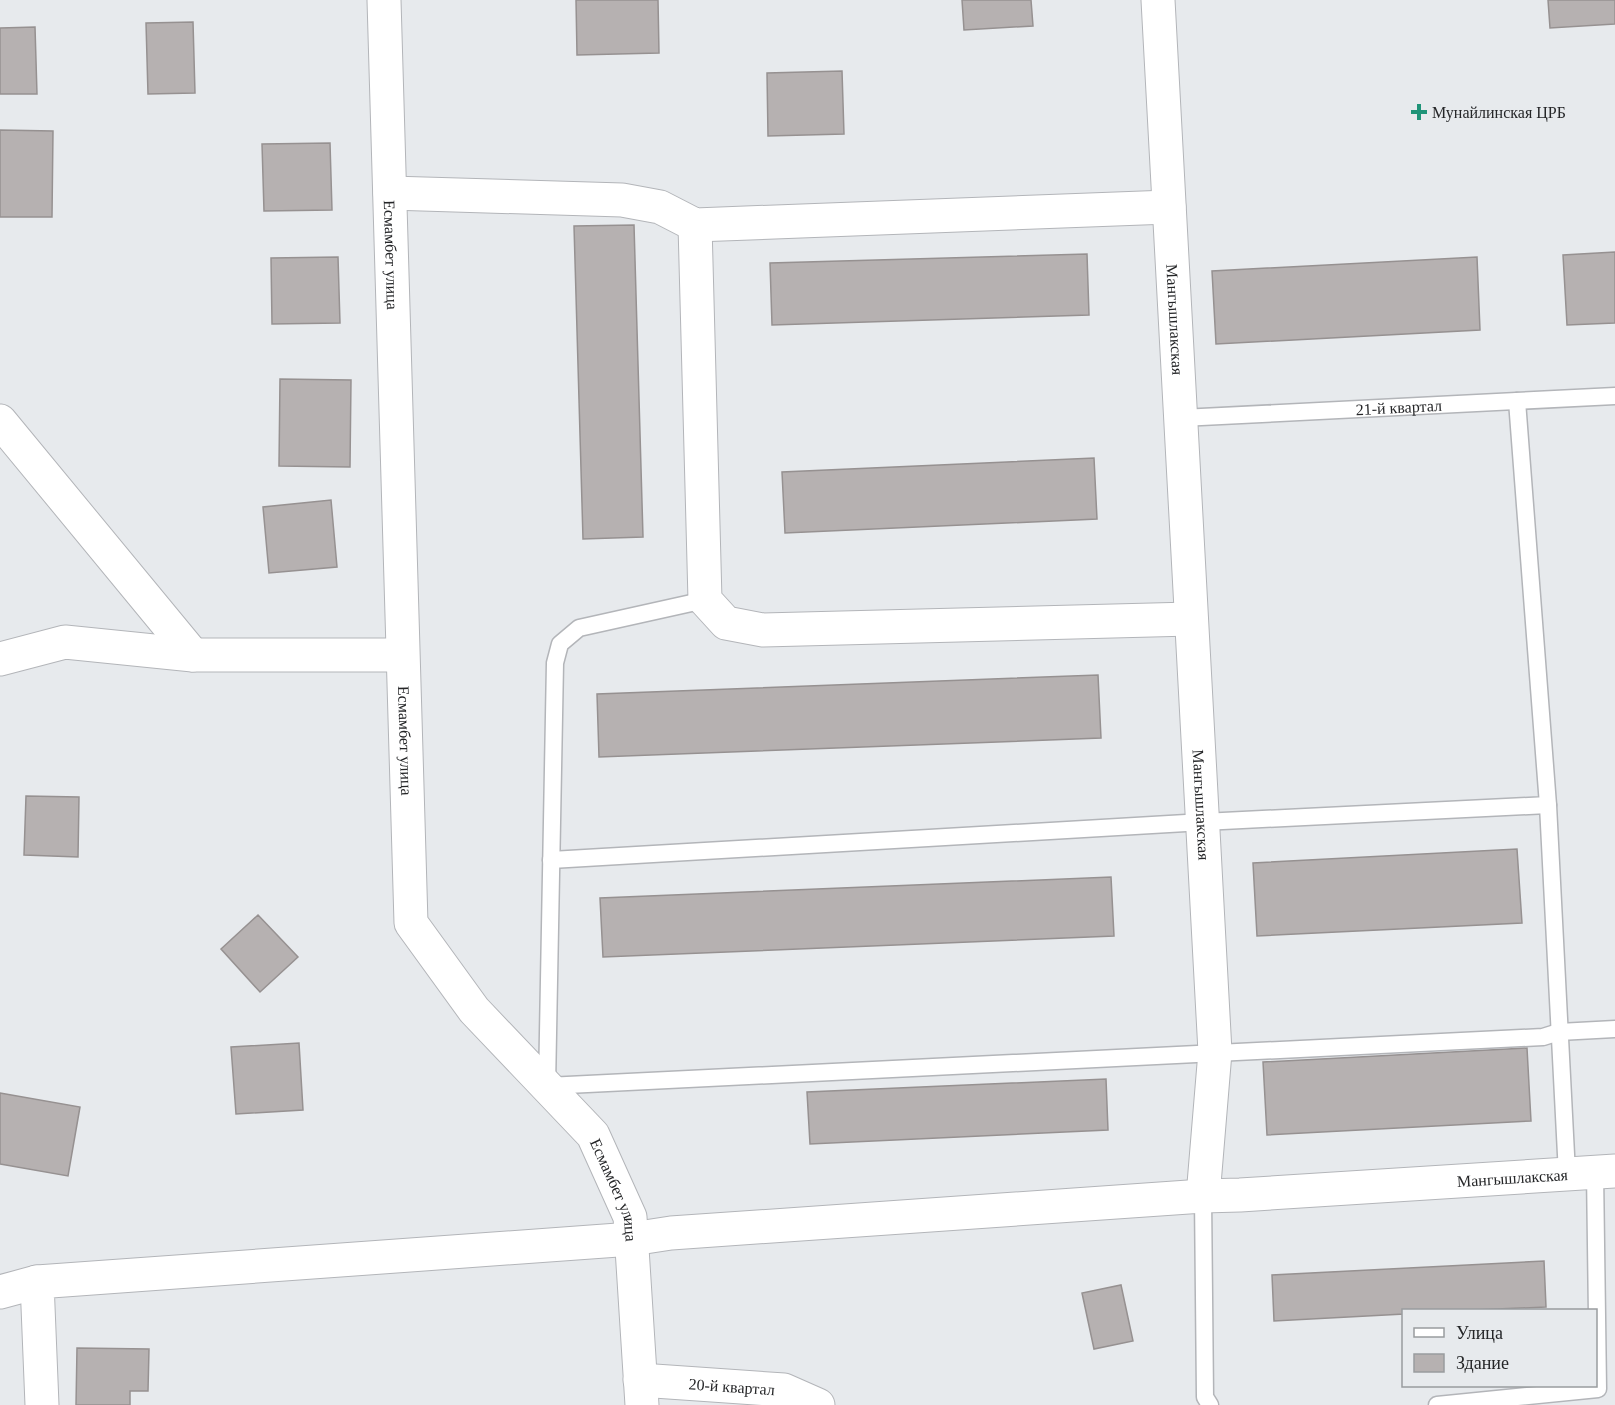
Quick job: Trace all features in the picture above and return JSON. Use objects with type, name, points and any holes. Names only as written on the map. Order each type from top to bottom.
[{"type":"street","name":"Есмамбет улица","points":[[384,0],[411,923],[474,1010],[593,1135],[630,1217],[641,1392]]},
{"type":"street","name":"Мангышлакская","points":[[1158,0],[1215,1052],[1203,1196],[1592,1172]]},
{"type":"street","points":[[390,193],[622,200],[660,207],[695,225],[1169,207]]},
{"type":"street","points":[[695,225],[705,600],[726,623],[763,630],[1191,619]]},
{"type":"street","points":[[0,421],[193,655]]},
{"type":"street","points":[[0,659],[65,642],[193,655],[402,655]]},
{"type":"street","points":[[0,1292],[38,1282],[632,1239],[671,1233],[1203,1196]]},
{"type":"street","points":[[38,1282],[42,1405]]},
{"type":"street","name":"20-й квартал","points":[[641,1392],[784,1390],[818,1405]]},
{"type":"lane","name":"21-й квартал","points":[[1181,418],[1615,396]]},
{"type":"lane","points":[[1517,401],[1548,805],[1559,1032],[1592,1172],[1596,1309]]},
{"type":"lane","points":[[705,600],[579,628],[560,644],[555,663],[547,1086],[1543,1037],[1559,1032],[1615,1029]]},
{"type":"lane","points":[[551,860],[1203,822],[1548,805]]},
{"type":"lane","points":[[1203,1196],[1205,1397],[1210,1405]]},
{"type":"lane","points":[[1437,1405],[1598,1389],[1597,1353]]},
{"type":"building","points":[[576,0],[658,0],[659,53],[577,55]]},
{"type":"building","points":[[962,0],[1031,0],[1033,26],[964,30]]},
{"type":"building","points":[[1548,0],[1615,0],[1615,24],[1550,28]]},
{"type":"building","points":[[193,22],[195,93],[148,94],[146,23]]},
{"type":"building","points":[[35,27],[37,94],[0,94],[0,28]]},
{"type":"building","points":[[842,71],[844,134],[768,136],[767,73]]},
{"type":"building","points":[[0,130],[53,131],[52,217],[0,217]]},
{"type":"building","points":[[330,143],[332,210],[264,211],[262,144]]},
{"type":"building","points":[[634,225],[643,537],[583,539],[574,226]]},
{"type":"building","points":[[1615,252],[1615,323],[1567,325],[1563,255]]},
{"type":"building","points":[[1087,254],[1089,315],[772,325],[770,263]]},
{"type":"building","points":[[338,257],[340,323],[272,324],[271,258]]},
{"type":"building","points":[[1477,257],[1480,330],[1216,344],[1212,271]]},
{"type":"building","points":[[280,379],[351,380],[350,467],[279,466]]},
{"type":"building","points":[[1094,458],[1097,519],[785,533],[782,472]]},
{"type":"building","points":[[331,500],[337,567],[269,573],[263,507]]},
{"type":"building","points":[[1098,675],[1101,738],[599,757],[597,694]]},
{"type":"building","points":[[26,796],[79,797],[78,857],[24,855]]},
{"type":"building","points":[[1517,849],[1522,923],[1257,936],[1253,863]]},
{"type":"building","points":[[1111,877],[1114,936],[603,957],[600,898]]},
{"type":"building","points":[[258,915],[298,957],[260,992],[221,949]]},
{"type":"building","points":[[299,1043],[303,1110],[236,1114],[231,1047]]},
{"type":"building","points":[[1527,1048],[1531,1121],[1267,1135],[1263,1062]]},
{"type":"building","points":[[1106,1079],[1108,1130],[810,1144],[807,1092]]},
{"type":"building","points":[[0,1093],[80,1107],[68,1176],[0,1164]]},
{"type":"building","points":[[1544,1261],[1546,1307],[1402,1309],[1402,1314],[1274,1321],[1272,1275]]},
{"type":"building","points":[[1121,1285],[1133,1341],[1094,1349],[1082,1293]]},
{"type":"building","points":[[77,1348],[149,1349],[148,1391],[130,1391],[130,1405],[76,1405]]},
{"type":"place","name":"Мунайлинская ЦРБ","points":[[1419,112]]}]
